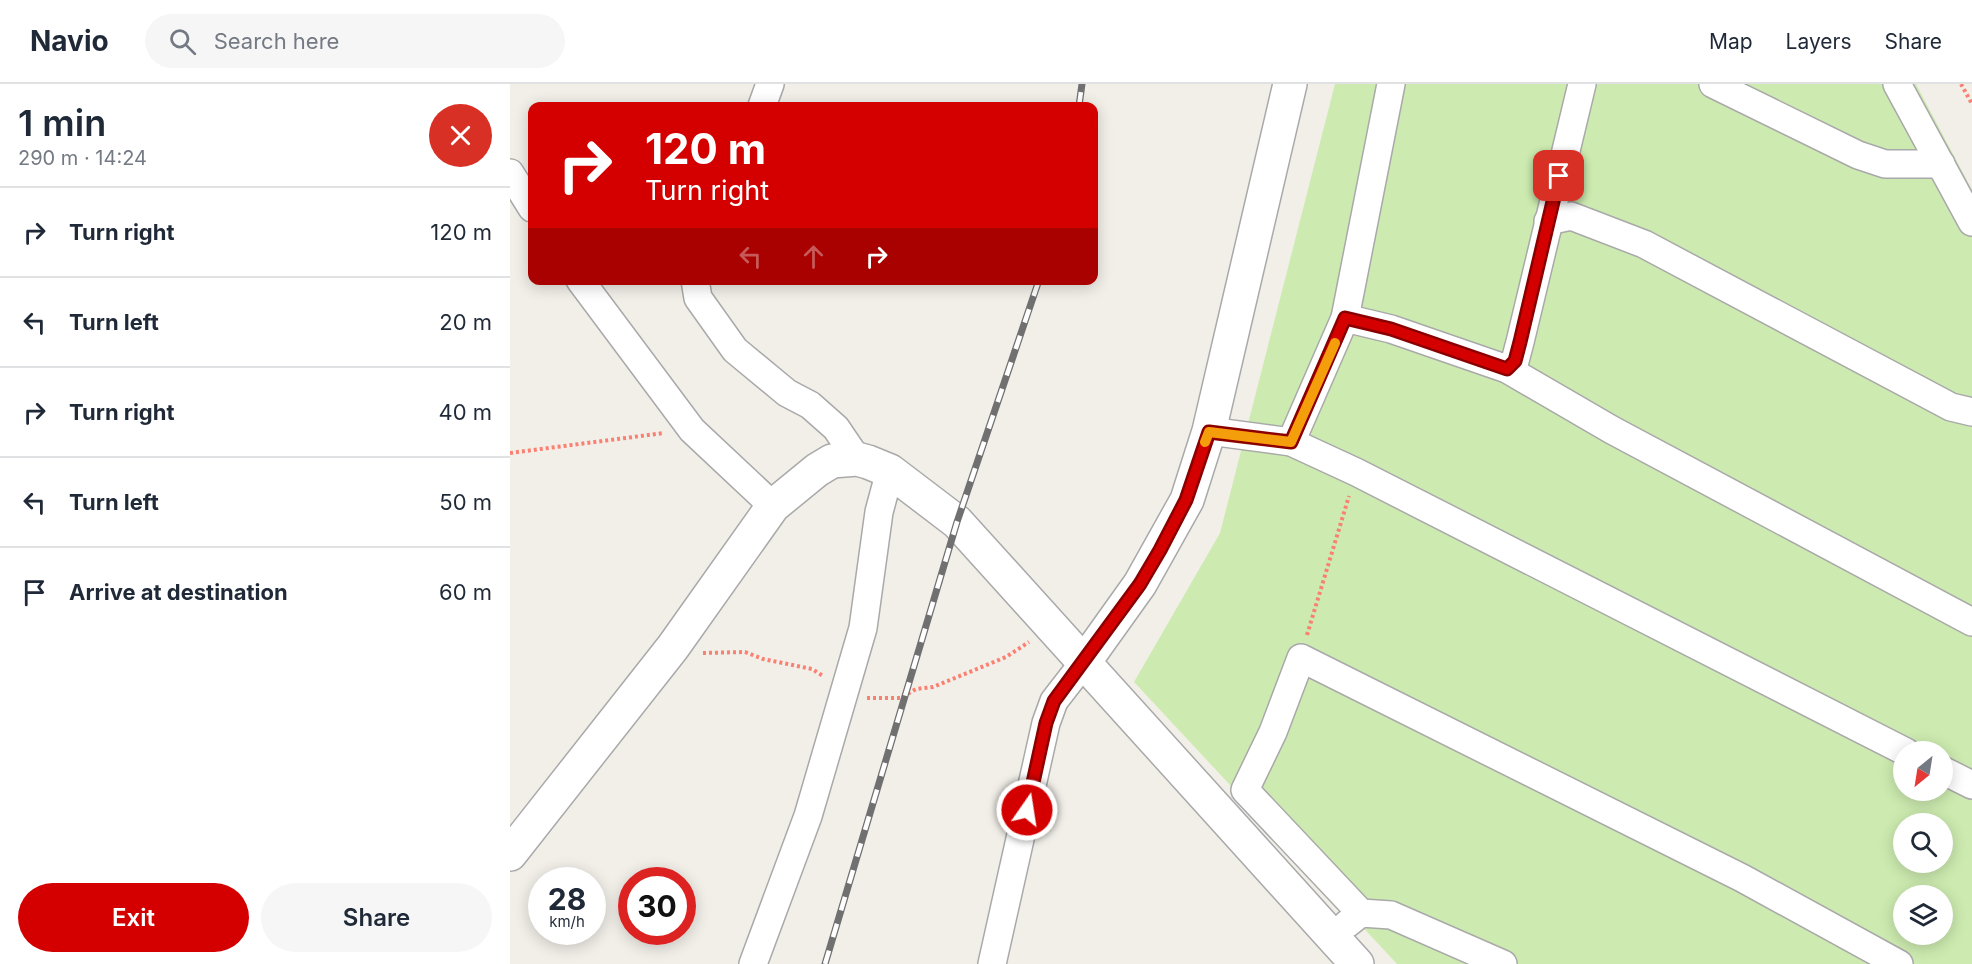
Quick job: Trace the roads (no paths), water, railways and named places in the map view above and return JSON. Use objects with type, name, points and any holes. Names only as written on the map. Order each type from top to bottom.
[{"type":"street","points":[[763,102],[770,84]]},
{"type":"street","points":[[992,964],[1046,723],[1054,701],[1140,584],[1186,500],[1209,432],[1290,84]]},
{"type":"street","points":[[1291,442],[1345,318],[1391,84]]},
{"type":"street","points":[[1507,369],[1515,361],[1582,84]]},
{"type":"street","points":[[1713,84],[1858,155],[1885,164],[1941,164]]},
{"type":"street","points":[[1896,84],[1972,222]]},
{"type":"street","points":[[510,173],[528,202]]},
{"type":"street","points":[[1548,221],[1571,216],[1644,244],[1951,407],[1972,412]]},
{"type":"street","points":[[584,285],[692,430],[773,506]]},
{"type":"street","points":[[696,285],[698,298],[735,350],[787,393],[810,405],[836,428],[857,459]]},
{"type":"street","points":[[1345,318],[1391,329],[1507,369],[1612,430],[1972,622]]},
{"type":"street","points":[[1209,432],[1291,442],[1356,472],[1893,745]]},
{"type":"street","points":[[510,854],[673,647],[773,506],[832,461],[857,459],[890,471],[957,522],[1357,964]]},
{"type":"street","points":[[753,964],[808,816],[863,628],[879,512],[890,471]]},
{"type":"street","points":[[1361,913],[1266,816],[1245,790],[1273,732],[1301,658],[1742,878],[1899,964]]},
{"type":"street","points":[[1953,776],[1972,785]]},
{"type":"street","points":[[1331,935],[1361,913],[1391,915],[1503,964]]},
{"type":"railway","points":[[1080,102],[1082,84]]},
{"type":"railway","points":[[825,964],[957,522],[1037,285]]}]
